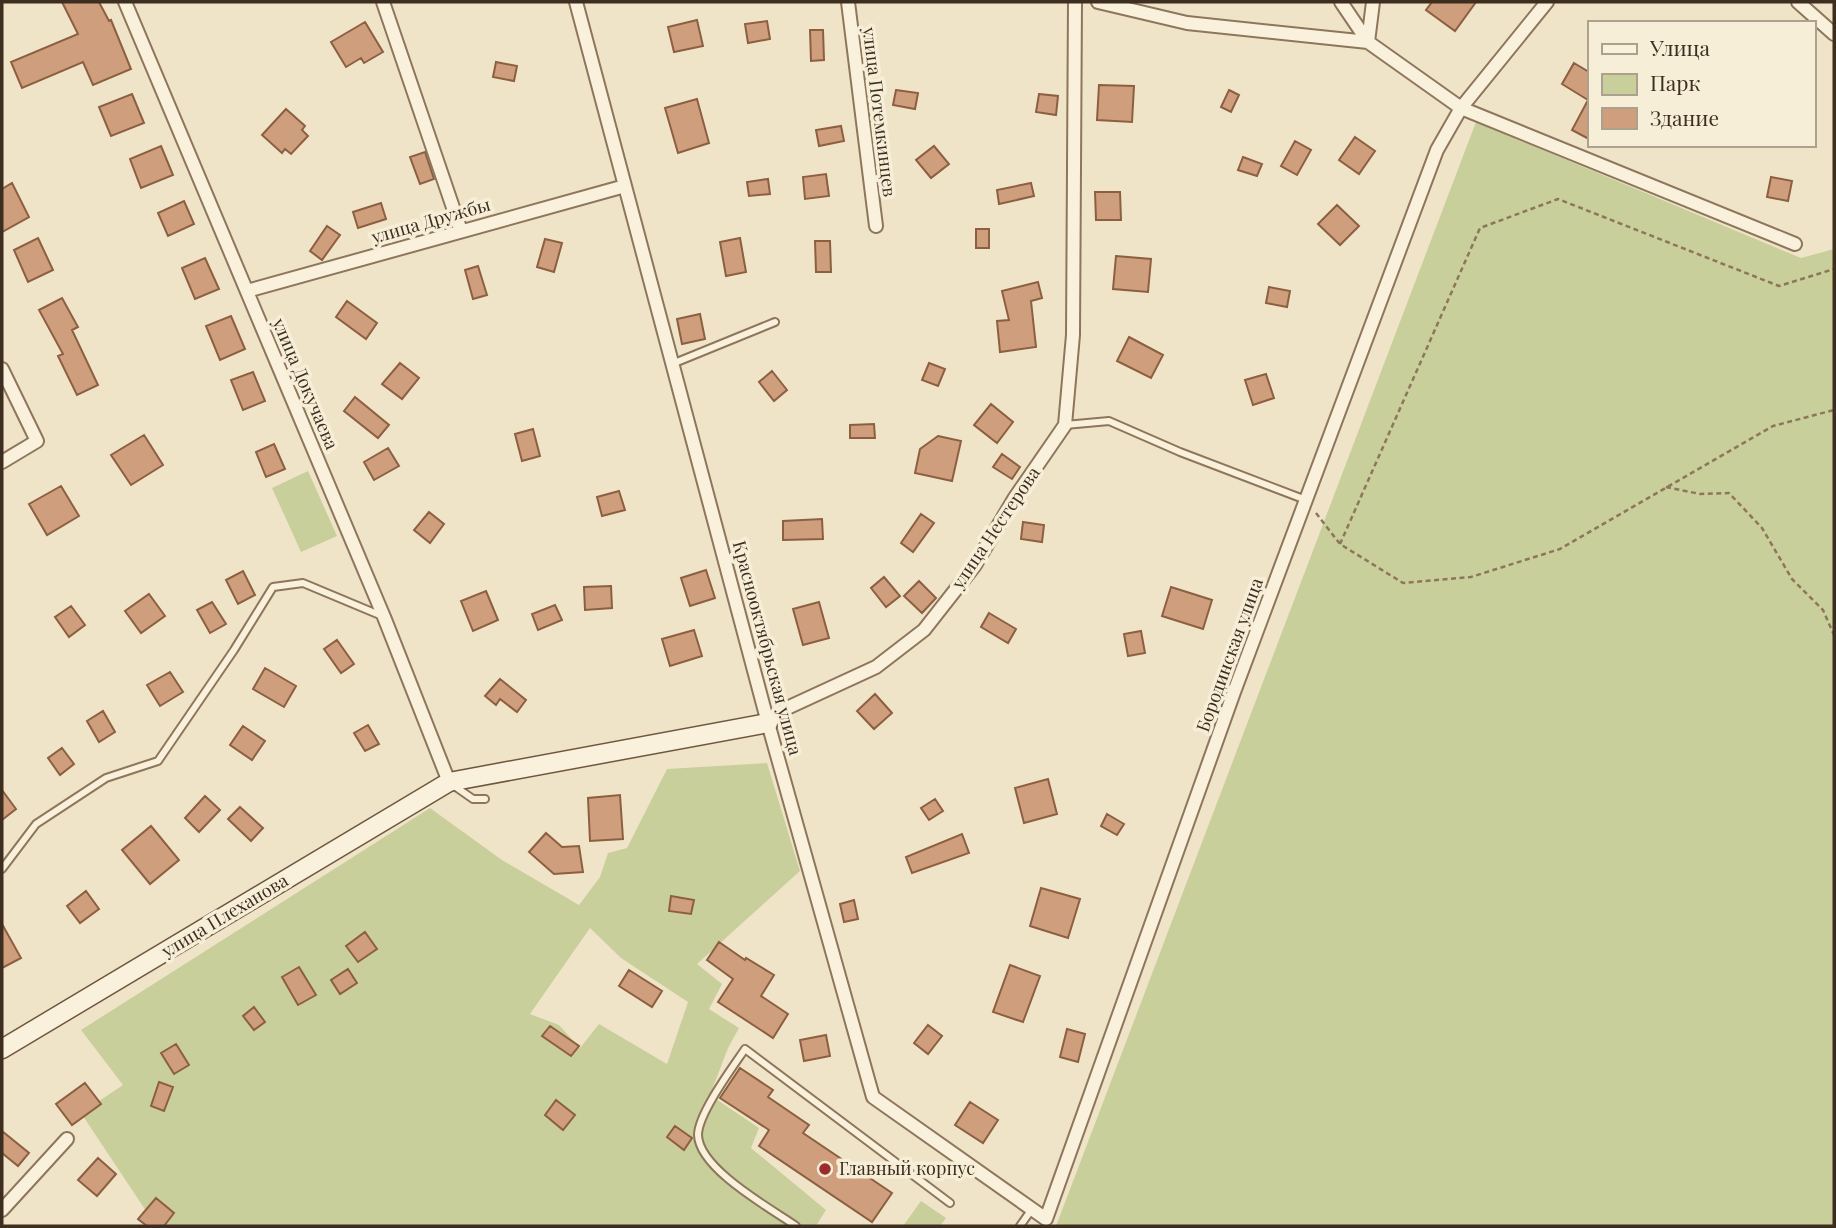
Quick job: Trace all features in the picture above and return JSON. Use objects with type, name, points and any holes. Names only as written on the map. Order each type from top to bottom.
[{"type":"street","name":"улица Докучаева","points":[[125,2],[384,617],[449,782]]},
{"type":"street","points":[[383,2],[461,231]]},
{"type":"street","name":"Краснооктябрьская улица","points":[[576,2],[768,723],[873,1097],[1046,1219]]},
{"type":"street","name":"улица Потемкинцев","points":[[848,2],[876,226]]},
{"type":"street","name":"улица Нестерова","points":[[449,782],[768,723],[787,708],[876,667],[924,630],[975,565],[1014,499],[1065,425],[1073,335],[1075,2]]},
{"type":"street","points":[[1098,2],[1187,23],[1368,42]]},
{"type":"street","points":[[1341,2],[1368,42],[1461,108],[1795,244]]},
{"type":"street","points":[[1368,42],[1373,2]]},
{"type":"street","name":"Бородинская улица","points":[[1046,1219],[1234,692],[1437,150],[1461,108],[1547,2]]},
{"type":"street","points":[[1798,2],[1834,34]]},
{"type":"street","name":"улица Дружбы","points":[[247,292],[625,186]]},
{"type":"street","points":[[2,369],[37,441],[2,462]]},
{"type":"street","name":"улица Плеханова","points":[[2,1049],[449,782]]},
{"type":"street","points":[[2,1210],[67,1139]]},
{"type":"lane","points":[[672,364],[775,322]]},
{"type":"lane","points":[[1065,425],[1109,421],[1306,500]]},
{"type":"lane","points":[[2,869],[36,824],[106,778],[158,761],[234,650],[273,587],[303,583],[384,617]]},
{"type":"lane","points":[[449,782],[473,799],[485,799]]},
{"type":"lane","points":[[796,1226],[724,1177],[704,1154],[698,1135],[706,1109],[745,1049],[950,1203]]},
{"type":"lane","points":[[1020,1226],[1032,1209]]},
{"type":"path","points":[[1340,544],[1480,228],[1558,199],[1779,286],[1834,269]]},
{"type":"path","points":[[1306,500],[1340,544],[1403,583],[1471,577],[1560,549],[1773,426],[1834,410]]},
{"type":"path","points":[[1666,487],[1700,494],[1729,493],[1762,528],[1792,579],[1823,610],[1834,635]]},
{"type":"green space","points":[[1476,122],[1801,258],[1834,249],[1834,1226],[1056,1226]]},
{"type":"green space","points":[[308,471],[337,536],[301,552],[272,488]]},
{"type":"green space","points":[[767,763],[800,871],[697,964],[722,984],[709,1009],[739,1028],[728,1048],[710,1095],[759,1128],[751,1148],[826,1210],[816,1226],[156,1226],[81,1113],[123,1085],[81,1030],[430,808],[502,860],[579,905],[600,877],[608,853],[627,848],[667,769]],"holes":[[[590,928],[621,958],[688,1002],[667,1064],[599,1024],[580,1048],[559,1025],[530,1014]]]},
{"type":"green space","points":[[921,1201],[946,1218],[940,1226],[903,1226]]},
{"type":"building","points":[[62,2],[99,2],[109,21],[111,20],[131,69],[93,85],[83,62],[22,88],[11,62],[78,34]]},
{"type":"building","points":[[1432,2],[1476,2],[1455,31],[1426,10]]},
{"type":"building","points":[[697,20],[703,46],[674,52],[668,27]]},
{"type":"building","points":[[767,21],[770,39],[748,43],[745,24]]},
{"type":"building","points":[[365,22],[383,52],[364,63],[361,58],[346,67],[331,42]]},
{"type":"building","points":[[810,30],[823,30],[824,60],[811,61]]},
{"type":"building","points":[[496,62],[517,66],[514,81],[493,77]]},
{"type":"building","points":[[1574,63],[1588,71],[1588,100],[1562,84]]},
{"type":"building","points":[[1099,85],[1134,86],[1132,122],[1097,120]]},
{"type":"building","points":[[896,90],[918,93],[915,109],[893,105]]},
{"type":"building","points":[[1229,90],[1239,95],[1231,112],[1221,107]]},
{"type":"building","points":[[132,94],[144,123],[111,136],[99,107]]},
{"type":"building","points":[[1039,94],[1058,96],[1056,115],[1036,112]]},
{"type":"building","points":[[697,99],[709,143],[678,153],[665,108]]},
{"type":"building","points":[[1588,100],[1588,138],[1572,130]]},
{"type":"building","points":[[286,109],[305,126],[302,130],[308,136],[291,154],[285,149],[282,153],[262,135]]},
{"type":"building","points":[[841,126],[844,141],[819,146],[816,130]]},
{"type":"building","points":[[1355,137],[1375,151],[1359,174],[1339,160]]},
{"type":"building","points":[[1295,141],[1311,150],[1297,175],[1281,166]]},
{"type":"building","points":[[161,146],[173,175],[141,188],[130,159]]},
{"type":"building","points":[[934,146],[949,164],[931,178],[916,160]]},
{"type":"building","points":[[425,152],[434,179],[420,184],[410,157]]},
{"type":"building","points":[[1243,157],[1262,164],[1257,176],[1238,170]]},
{"type":"building","points":[[826,174],[829,196],[805,199],[803,177]]},
{"type":"building","points":[[1771,177],[1792,181],[1788,201],[1767,197]]},
{"type":"building","points":[[768,179],[770,194],[749,196],[747,182]]},
{"type":"building","points":[[12,183],[29,217],[2,232],[2,189]]},
{"type":"building","points":[[1031,183],[1034,196],[999,204],[997,190]]},
{"type":"building","points":[[1095,192],[1120,192],[1121,220],[1096,220]]},
{"type":"building","points":[[184,201],[194,224],[168,236],[158,213]]},
{"type":"building","points":[[381,203],[386,219],[358,228],[353,212]]},
{"type":"building","points":[[1337,205],[1359,226],[1340,245],[1318,224]]},
{"type":"building","points":[[327,226],[340,235],[322,260],[310,251]]},
{"type":"building","points":[[976,229],[989,229],[989,248],[976,248]]},
{"type":"building","points":[[38,238],[53,270],[28,282],[14,250]]},
{"type":"building","points":[[740,238],[746,272],[726,276],[720,242]]},
{"type":"building","points":[[545,239],[562,243],[554,272],[537,267]]},
{"type":"building","points":[[815,241],[830,241],[831,272],[816,272]]},
{"type":"building","points":[[1116,256],[1151,259],[1148,292],[1113,289]]},
{"type":"building","points":[[205,258],[219,289],[195,299],[182,268]]},
{"type":"building","points":[[478,266],[487,295],[473,299],[465,270]]},
{"type":"building","points":[[1038,282],[1042,298],[1031,301],[1036,347],[1000,352],[997,321],[1009,320],[1002,291]]},
{"type":"building","points":[[1269,287],[1290,291],[1287,307],[1266,303]]},
{"type":"building","points":[[62,298],[78,327],[72,330],[98,385],[77,395],[58,356],[63,354],[39,310]]},
{"type":"building","points":[[347,301],[377,323],[366,339],[336,317]]},
{"type":"building","points":[[700,314],[705,339],[682,344],[677,319]]},
{"type":"building","points":[[231,316],[245,349],[220,360],[206,326]]},
{"type":"building","points":[[1129,337],[1163,355],[1151,378],[1117,361]]},
{"type":"building","points":[[400,363],[419,378],[402,399],[382,384]]},
{"type":"building","points":[[929,363],[945,369],[938,386],[922,380]]},
{"type":"building","points":[[772,371],[787,390],[774,401],[759,382]]},
{"type":"building","points":[[253,372],[265,401],[243,410],[231,380]]},
{"type":"building","points":[[1266,374],[1274,398],[1253,405],[1245,380]]},
{"type":"building","points":[[355,397],[389,425],[378,438],[344,411]]},
{"type":"building","points":[[991,404],[1013,422],[997,443],[974,425]]},
{"type":"building","points":[[874,424],[875,438],[850,438],[850,425]]},
{"type":"building","points":[[533,429],[540,456],[522,461],[515,434]]},
{"type":"building","points":[[144,435],[163,465],[131,485],[111,455]]},
{"type":"building","points":[[938,436],[961,441],[952,481],[915,473],[920,449]]},
{"type":"building","points":[[274,444],[285,469],[266,477],[256,452]]},
{"type":"building","points":[[388,448],[399,466],[374,480],[364,462]]},
{"type":"building","points":[[1002,454],[1020,467],[1012,479],[993,467]]},
{"type":"building","points":[[61,486],[79,516],[47,535],[29,504]]},
{"type":"building","points":[[619,491],[625,510],[602,516],[597,497]]},
{"type":"building","points":[[429,512],[444,524],[430,543],[414,530]]},
{"type":"building","points":[[921,514],[934,523],[913,552],[901,543]]},
{"type":"building","points":[[822,519],[823,539],[783,540],[783,521]]},
{"type":"building","points":[[1023,522],[1044,525],[1042,542],[1021,539]]},
{"type":"building","points":[[706,570],[715,598],[690,606],[681,578]]},
{"type":"building","points":[[243,571],[255,595],[238,604],[226,580]]},
{"type":"building","points":[[884,577],[900,596],[886,607],[871,588]]},
{"type":"building","points":[[919,581],[936,598],[922,613],[904,596]]},
{"type":"building","points":[[611,586],[612,608],[585,610],[584,587]]},
{"type":"building","points":[[1171,587],[1212,600],[1203,629],[1162,616]]},
{"type":"building","points":[[486,591],[498,620],[473,631],[461,601]]},
{"type":"building","points":[[149,594],[165,616],[141,633],[125,611]]},
{"type":"building","points":[[212,602],[226,624],[210,633],[197,610]]},
{"type":"building","points":[[819,602],[829,638],[803,645],[793,609]]},
{"type":"building","points":[[555,605],[562,620],[538,630],[532,614]]},
{"type":"building","points":[[71,606],[85,625],[69,637],[55,617]]},
{"type":"building","points":[[989,613],[1016,629],[1008,643],[981,627]]},
{"type":"building","points":[[694,630],[702,656],[670,666],[662,639]]},
{"type":"building","points":[[1141,631],[1145,653],[1128,656],[1124,634]]},
{"type":"building","points":[[337,640],[354,664],[341,673],[324,649]]},
{"type":"building","points":[[265,668],[296,686],[284,707],[253,689]]},
{"type":"building","points":[[170,672],[183,692],[160,706],[147,685]]},
{"type":"building","points":[[500,679],[526,700],[517,712],[500,699],[496,705],[485,696]]},
{"type":"building","points":[[875,694],[892,713],[874,729],[857,711]]},
{"type":"building","points":[[103,711],[115,732],[99,742],[87,721]]},
{"type":"building","points":[[368,725],[379,744],[365,751],[354,733]]},
{"type":"building","points":[[243,726],[265,741],[252,760],[230,745]]},
{"type":"building","points":[[62,748],[74,764],[60,775],[48,758]]},
{"type":"building","points":[[1048,779],[1057,814],[1024,823],[1015,788]]},
{"type":"building","points":[[2,790],[16,809],[2,820]]},
{"type":"building","points":[[620,795],[623,839],[590,841],[588,798]]},
{"type":"building","points":[[205,796],[220,810],[199,832],[185,818]]},
{"type":"building","points":[[935,799],[943,811],[929,820],[921,808]]},
{"type":"building","points":[[240,807],[263,828],[251,841],[228,819]]},
{"type":"building","points":[[1107,814],[1124,824],[1117,835],[1101,826]]},
{"type":"building","points":[[151,826],[179,860],[150,884],[122,850]]},
{"type":"building","points":[[546,833],[562,847],[579,846],[583,872],[554,874],[529,852]]},
{"type":"building","points":[[962,834],[969,853],[912,873],[906,857]]},
{"type":"building","points":[[1041,888],[1080,899],[1068,938],[1030,926]]},
{"type":"building","points":[[86,891],[99,909],[80,923],[67,906]]},
{"type":"building","points":[[671,896],[694,900],[691,914],[669,911]]},
{"type":"building","points":[[854,900],[858,919],[844,922],[840,904]]},
{"type":"building","points":[[2,924],[21,958],[2,968]]},
{"type":"building","points":[[365,932],[377,949],[358,962],[346,946]]},
{"type":"building","points":[[719,942],[774,975],[761,996],[788,1014],[773,1038],[718,1002],[733,979],[707,960]]},
{"type":"building","points":[[1010,965],[1040,976],[1023,1022],[993,1012]]},
{"type":"building","points":[[299,967],[316,995],[298,1005],[282,977]]},
{"type":"building","points":[[348,969],[357,983],[340,994],[331,980]]},
{"type":"building","points":[[629,970],[662,991],[652,1007],[619,986]]},
{"type":"building","points":[[254,1007],[265,1022],[254,1030],[243,1016]]},
{"type":"building","points":[[928,1025],[942,1036],[928,1054],[914,1043]]},
{"type":"building","points":[[550,1026],[579,1046],[571,1056],[542,1036]]},
{"type":"building","points":[[1067,1029],[1085,1034],[1078,1062],[1060,1057]]},
{"type":"building","points":[[826,1035],[830,1056],[804,1061],[800,1040]]},
{"type":"building","points":[[176,1044],[189,1065],[174,1074],[161,1053]]},
{"type":"building","name":"Главный корпус","points":[[740,1068],[773,1090],[768,1097],[809,1125],[803,1133],[892,1193],[872,1222],[759,1146],[769,1130],[720,1098]]},
{"type":"building","points":[[159,1082],[173,1087],[164,1111],[151,1106]]},
{"type":"building","points":[[85,1083],[101,1104],[72,1125],[56,1104]]},
{"type":"building","points":[[556,1100],[575,1115],[563,1130],[545,1115]]},
{"type":"building","points":[[970,1102],[998,1120],[983,1143],[955,1125]]},
{"type":"building","points":[[675,1126],[692,1138],[684,1150],[667,1137]]},
{"type":"building","points":[[2,1131],[29,1153],[18,1166],[2,1153]]},
{"type":"building","points":[[98,1158],[116,1174],[97,1196],[78,1180]]},
{"type":"building","points":[[156,1198],[174,1213],[164,1226],[147,1226],[138,1219]]},
{"type":"place","name":"Главный корпус","points":[[825,1169]]}]
